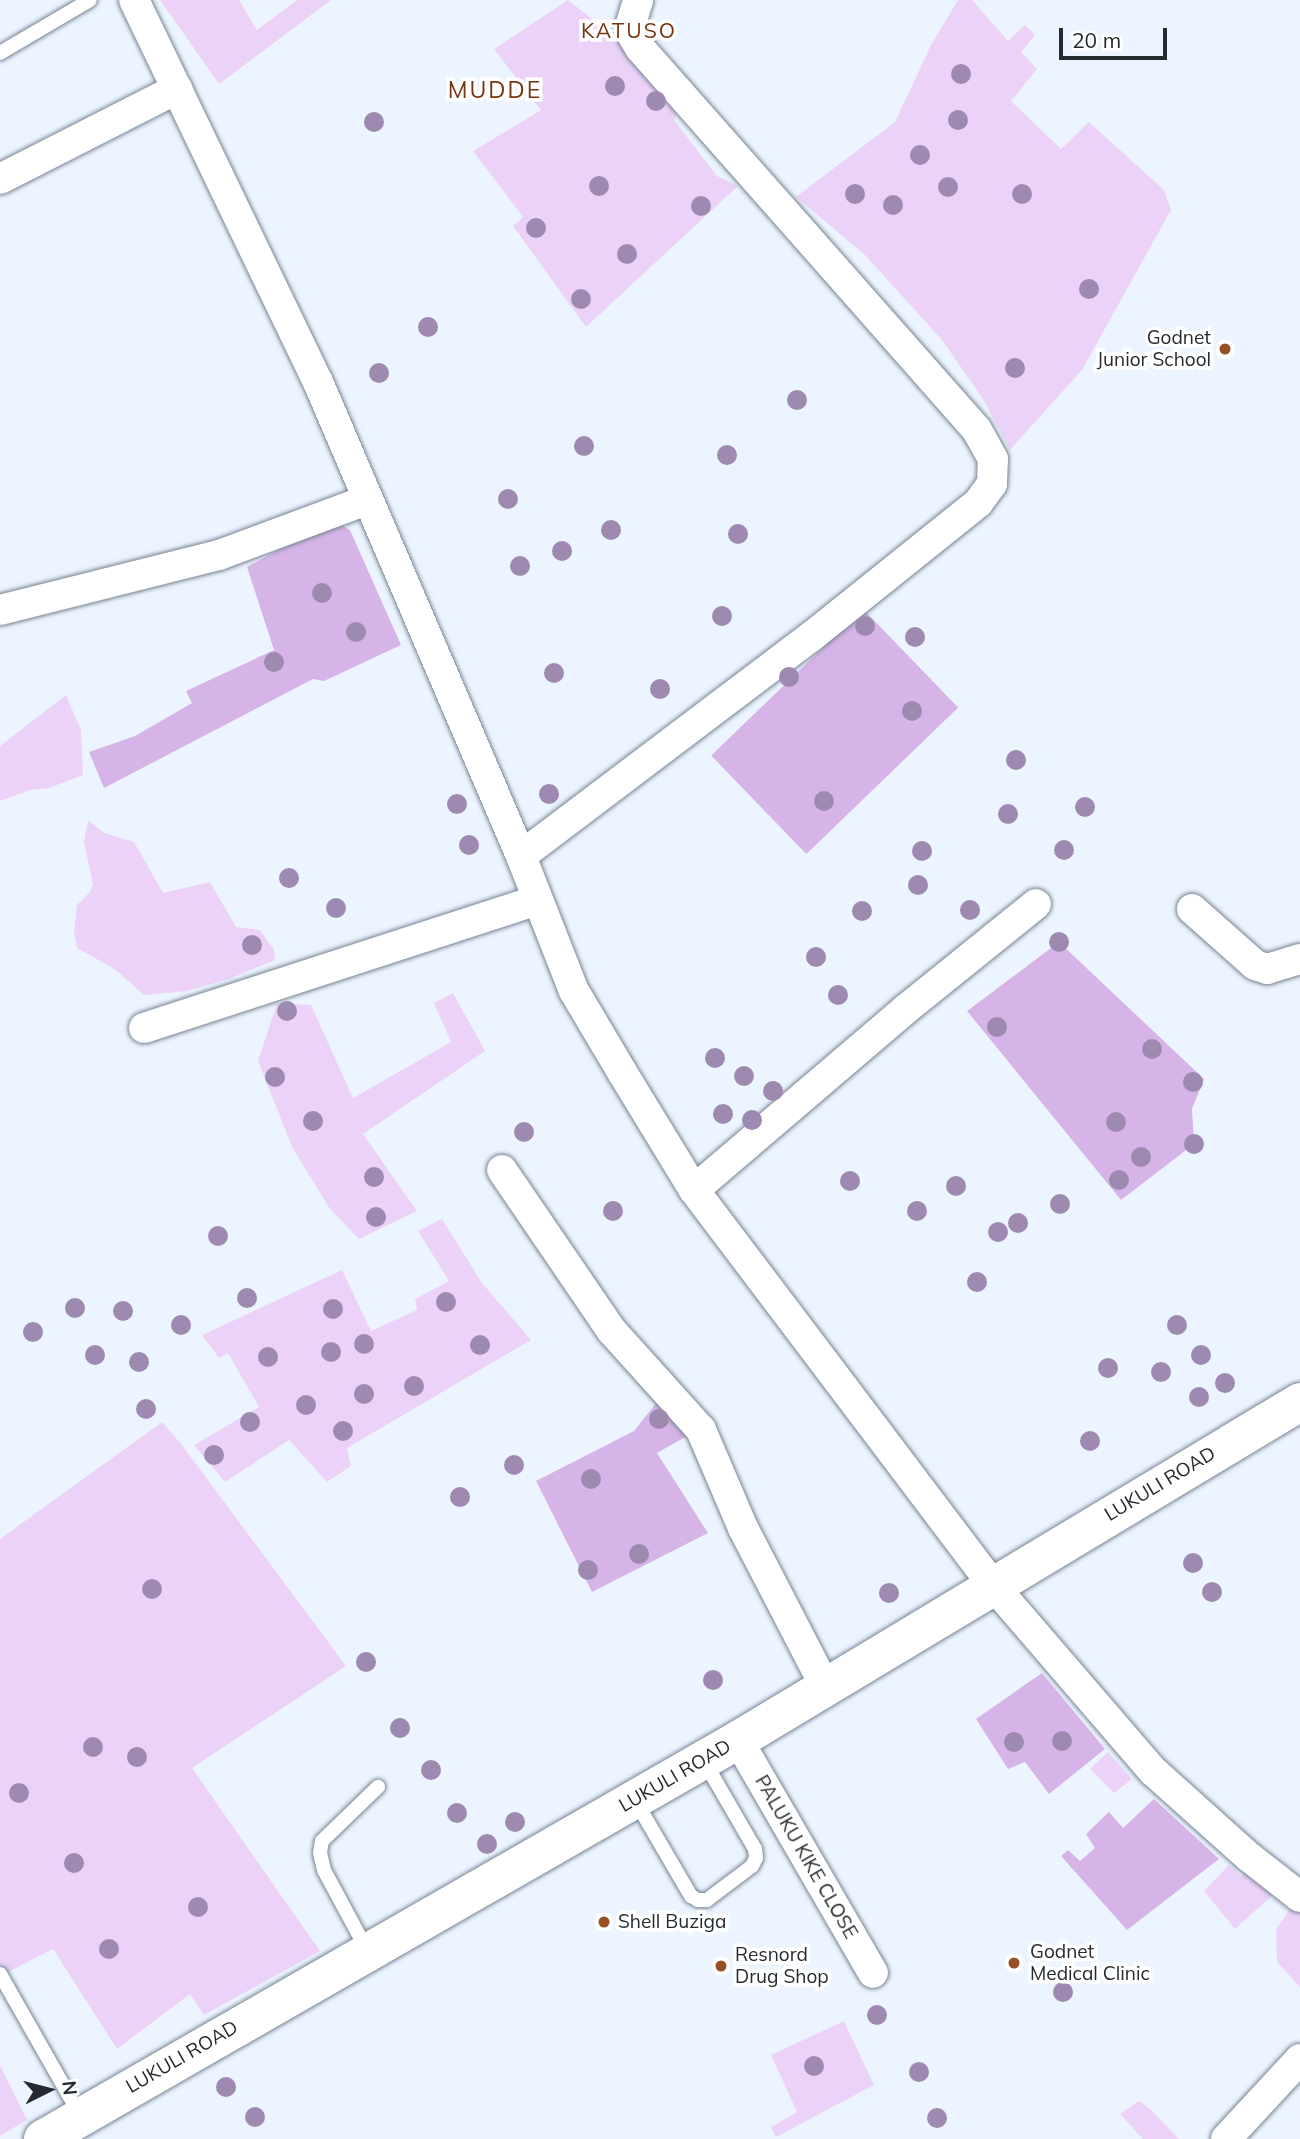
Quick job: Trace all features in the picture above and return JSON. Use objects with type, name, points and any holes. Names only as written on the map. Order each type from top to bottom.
[{"type":"street","points":[[134,0],[318,382],[521,856],[536,901],[574,991],[694,1190],[992,1584],[1153,1770],[1249,1857],[1300,1897]]},
{"type":"street","points":[[521,856],[812,636],[978,503],[992,484],[993,459],[978,429],[640,48],[629,30],[638,0]]},
{"type":"street","points":[[0,179],[177,89]]},
{"type":"street","points":[[0,610],[219,555],[367,500]]},
{"type":"street","points":[[144,1028],[536,901]]},
{"type":"street","points":[[694,1190],[906,1009],[1036,904]]},
{"type":"street","points":[[1192,909],[1255,965],[1267,969],[1286,966],[1300,959]]},
{"type":"street","points":[[502,1170],[612,1331],[701,1430],[743,1528],[826,1688]]},
{"type":"street","name":"LUKULI ROAD","points":[[43,2139],[80,2115],[704,1760],[826,1688],[992,1584],[1300,1402]]},
{"type":"street","name":"PALUKU KIKE CLOSE","points":[[738,1740],[873,1973]]},
{"type":"street","points":[[1226,2139],[1300,2059]]},
{"type":"lane","points":[[0,52],[90,0]]},
{"type":"lane","points":[[635,1799],[691,1896],[706,1900],[752,1866],[755,1849],[704,1760]]},
{"type":"lane","points":[[368,1951],[324,1870],[320,1853],[322,1841],[378,1787]]},
{"type":"lane","points":[[0,1974],[80,2115]]},
{"type":"shaded area","points":[[160,0],[239,0],[257,30],[297,0],[331,0],[219,84]]},
{"type":"shaded area","points":[[568,0],[614,36],[680,108],[674,120],[717,176],[738,186],[586,327],[513,226],[523,217],[473,151],[541,110],[494,49]]},
{"type":"shaded area","points":[[958,0],[972,0],[1008,41],[1025,25],[1035,35],[1021,52],[1037,69],[1011,101],[1061,149],[1089,122],[1164,190],[1171,210],[1082,370],[1010,450],[983,399],[942,340],[865,255],[796,197],[895,122],[931,45]]},
{"type":"shaded area","points":[[333,520],[350,530],[401,645],[324,681],[313,679],[104,788],[89,752],[135,736],[192,703],[186,691],[274,650],[247,567]]},
{"type":"shaded area","points":[[863,609],[958,708],[806,854],[711,756]]},
{"type":"shaded area","points":[[66,695],[81,730],[83,775],[49,788],[30,790],[0,801],[0,746]]},
{"type":"shaded area","points":[[88,820],[104,833],[134,842],[163,893],[210,882],[236,927],[260,930],[274,950],[275,960],[229,979],[187,991],[144,995],[116,970],[77,948],[74,933],[77,905],[93,885],[84,842]]},
{"type":"shaded area","points":[[1059,942],[1204,1079],[1192,1109],[1194,1144],[1121,1200],[967,1011]]},
{"type":"shaded area","points":[[453,993],[485,1051],[363,1134],[417,1211],[359,1239],[330,1209],[293,1149],[258,1061],[277,1003],[311,1005],[353,1098],[451,1042],[434,1003]]},
{"type":"shaded area","points":[[442,1219],[482,1283],[531,1340],[347,1448],[351,1466],[327,1482],[289,1440],[225,1482],[194,1445],[259,1407],[228,1353],[219,1358],[202,1335],[342,1270],[371,1331],[417,1310],[415,1299],[449,1281],[418,1231]]},
{"type":"shaded area","points":[[661,1397],[696,1431],[657,1453],[708,1533],[592,1592],[536,1481],[634,1431]]},
{"type":"shaded area","points":[[162,1422],[182,1445],[346,1666],[192,1768],[320,1951],[204,2015],[190,1994],[117,2049],[53,1949],[0,1976],[0,1539]]},
{"type":"shaded area","points":[[1042,1673],[1105,1749],[1049,1794],[1025,1762],[1008,1769],[976,1719]]},
{"type":"shaded area","points":[[1108,1752],[1132,1779],[1114,1793],[1090,1769]]},
{"type":"shaded area","points":[[1154,1799],[1219,1859],[1127,1930],[1061,1856],[1068,1850],[1080,1861],[1095,1848],[1086,1834],[1109,1812],[1123,1828]]},
{"type":"shaded area","points":[[1229,1865],[1241,1876],[1250,1867],[1275,1893],[1235,1929],[1204,1891]]},
{"type":"shaded area","points":[[1295,1901],[1300,1904],[1300,1987],[1277,1962],[1276,1930]]},
{"type":"shaded area","points":[[844,2021],[874,2085],[776,2137],[771,2127],[797,2112],[771,2055]]},
{"type":"shaded area","points":[[0,2065],[27,2120],[0,2136]]},
{"type":"shaded area","points":[[1139,2101],[1179,2139],[1143,2139],[1120,2114]]},
{"type":"place","name":"Godnet Junior School","points":[[1225,349]]},
{"type":"place","name":"Shell Buziga","points":[[604,1922]]},
{"type":"place","name":"Godnet Medical Clinic","points":[[1014,1963]]},
{"type":"place","name":"Resnord Drug Shop","points":[[721,1966]]},
{"type":"district","name":"KATUSO","points":[[629,30]]},
{"type":"district","name":"MUDDE","points":[[495,90]]}]
